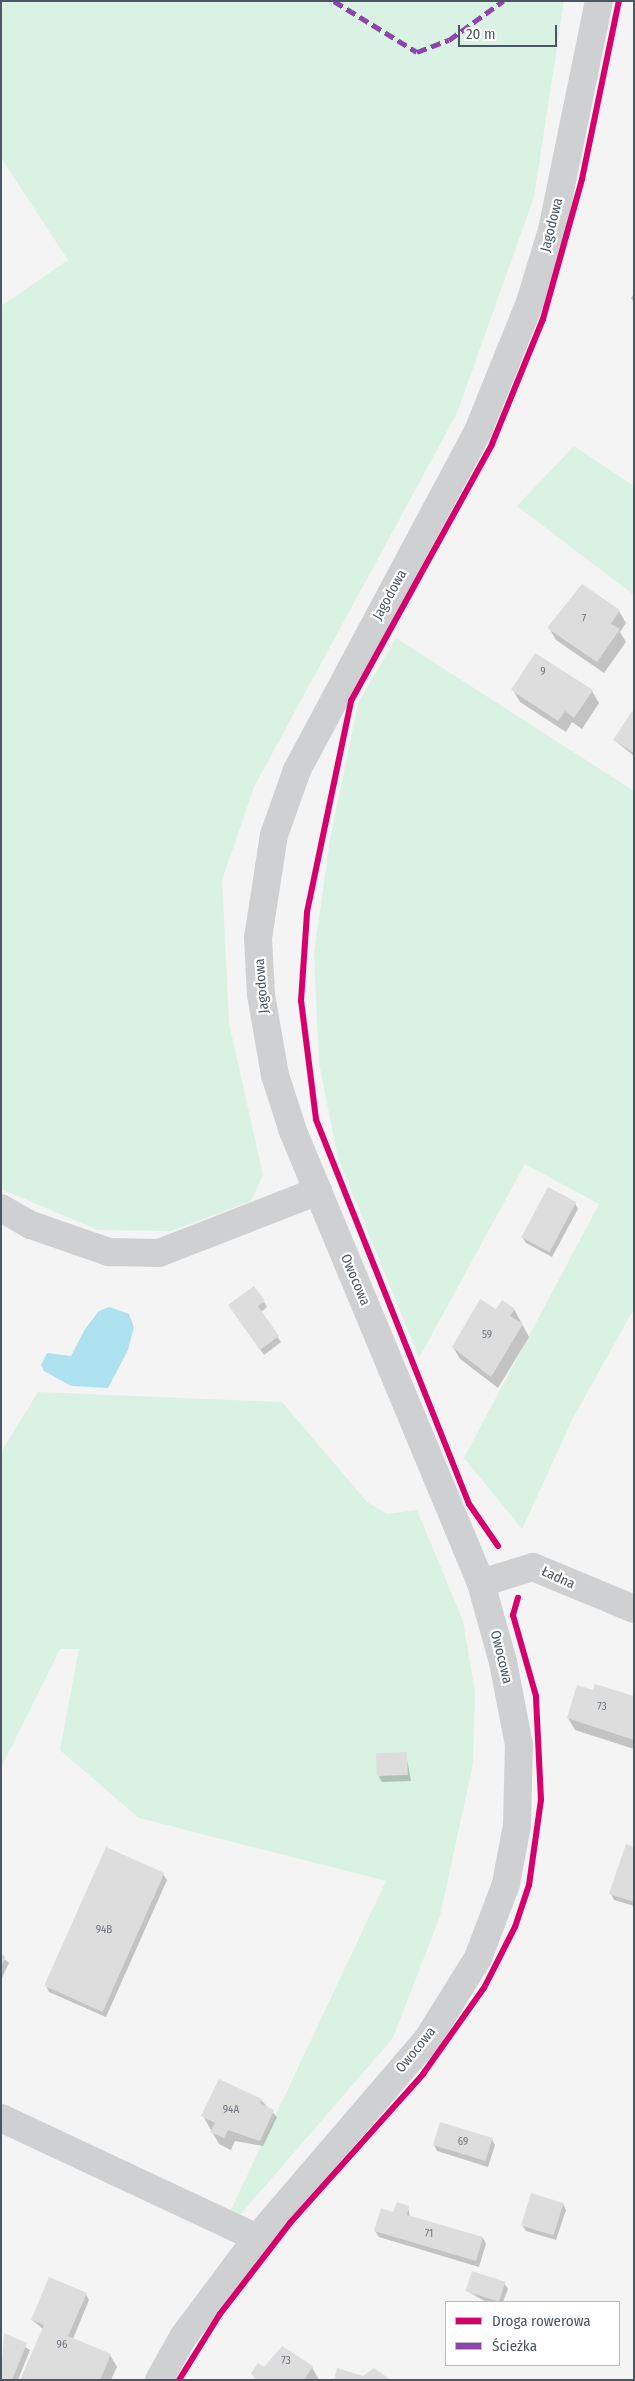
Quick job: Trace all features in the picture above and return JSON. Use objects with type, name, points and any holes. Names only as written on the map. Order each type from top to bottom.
[{"type":"street","name":"Jagodowa","points":[[318,1191],[275,1075],[261,995],[258,938],[274,835],[297,770],[495,392],[552,230],[599,1]]},
{"type":"street","points":[[1,1208],[31,1225],[109,1252],[159,1254],[318,1191]]},
{"type":"street","name":"Owocowa","points":[[159,2380],[183,2337],[257,2238],[427,2040],[458,1994],[498,1910],[517,1824],[520,1744],[480,1583],[318,1191]]},
{"type":"street","name":"Ładna","points":[[480,1583],[533,1567],[634,1609]]},
{"type":"street","points":[[1,2118],[257,2238]]},
{"type":"green space","points":[[1,1],[564,1],[534,197],[457,413],[254,787],[222,880],[229,1023],[263,1175],[251,1201],[171,1231],[98,1230],[1,1189],[1,306],[68,260],[1,158]]},
{"type":"green space","points":[[574,446],[634,486],[634,595],[517,506]]},
{"type":"green space","points":[[396,638],[634,791],[634,1309],[573,1418],[522,1529],[464,1458],[599,1204],[525,1164],[419,1358],[338,1158],[319,1063],[314,954],[330,840],[358,703]]},
{"type":"green space","points":[[38,1392],[282,1402],[367,1502],[387,1514],[417,1510],[463,1621],[475,1692],[473,1764],[440,1916],[393,2038],[240,2215],[230,2212],[386,1881],[139,1818],[60,1750],[79,1649],[60,1649],[1,1768],[1,1452]]},
{"type":"water","points":[[109,1307],[129,1314],[134,1327],[128,1350],[108,1388],[71,1386],[44,1371],[41,1365],[47,1353],[71,1356],[85,1329],[99,1311]]},
{"type":"building","points":[[582,584],[620,610],[611,624],[620,629],[597,662],[547,628]]},
{"type":"building","points":[[535,653],[593,690],[574,718],[565,711],[558,721],[511,690]]},
{"type":"building","points":[[632,711],[634,713],[634,753],[613,740]]},
{"type":"building","points":[[548,1187],[576,1202],[549,1252],[521,1237]]},
{"type":"building","points":[[254,1286],[265,1301],[258,1306],[279,1336],[260,1350],[228,1305]]},
{"type":"building","points":[[480,1299],[496,1309],[502,1300],[515,1309],[510,1316],[523,1324],[491,1377],[452,1347]]},
{"type":"building","points":[[595,1684],[634,1696],[634,1740],[567,1718],[577,1685],[593,1690]]},
{"type":"building","points":[[407,1752],[408,1775],[377,1776],[376,1753]]},
{"type":"building","points":[[626,1844],[634,1847],[634,1902],[609,1894]]},
{"type":"building","points":[[106,1847],[164,1873],[103,2012],[44,1986]]},
{"type":"building","points":[[1,1954],[6,1957],[1,1967]]},
{"type":"building","points":[[219,2079],[262,2099],[260,2103],[274,2110],[260,2141],[228,2130],[224,2138],[210,2132],[215,2123],[201,2116]]},
{"type":"building","points":[[440,2122],[493,2138],[486,2161],[433,2145]]},
{"type":"building","points":[[531,2193],[564,2203],[554,2235],[521,2226]]},
{"type":"building","points":[[397,2202],[409,2206],[407,2215],[483,2237],[476,2261],[374,2231],[381,2208],[393,2212]]},
{"type":"building","points":[[472,2271],[505,2282],[499,2301],[466,2291]]},
{"type":"building","points":[[49,2277],[87,2293],[68,2336],[111,2354],[100,2380],[20,2380],[44,2325],[31,2320]]},
{"type":"building","points":[[4,2333],[27,2343],[12,2380],[1,2380]]},
{"type":"building","points":[[282,2346],[313,2366],[304,2380],[256,2380],[251,2373],[258,2363],[264,2367]]},
{"type":"building","points":[[337,2368],[363,2376],[374,2368],[391,2380],[334,2380]]},
{"type":"marked path","points":[[334,1],[417,52],[449,40],[503,1]]},
{"type":"cycle path","points":[[498,1546],[469,1504],[316,1119],[301,1001],[307,912],[351,701],[492,444],[543,319],[582,179],[619,1]]},
{"type":"cycle path","points":[[179,2380],[220,2314],[290,2223],[423,2074],[484,1988],[515,1927],[529,1885],[541,1800],[536,1696],[513,1615],[518,1598]]}]
